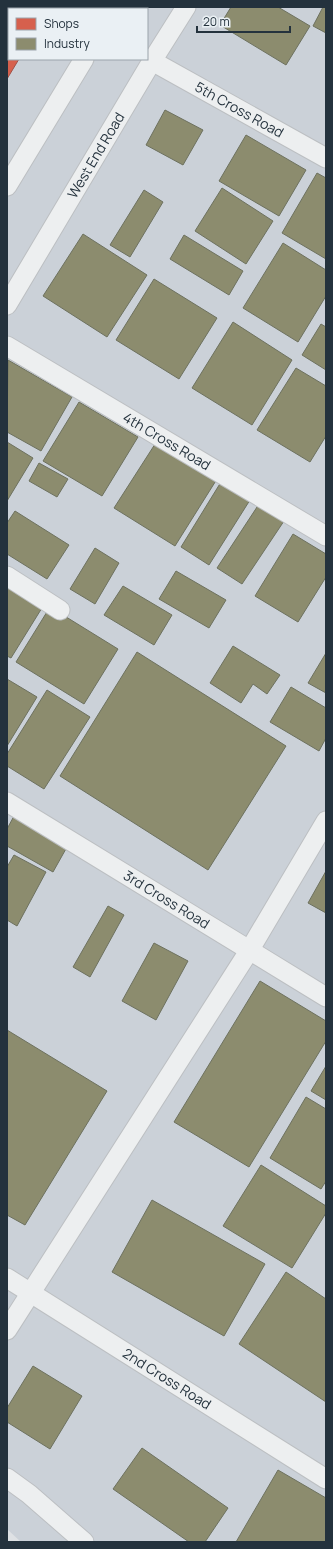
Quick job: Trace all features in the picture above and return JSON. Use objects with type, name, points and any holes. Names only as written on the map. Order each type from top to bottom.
[{"type":"lane","name":"West End Road","points":[[7,305],[152,61],[186,7]]},
{"type":"lane","points":[[7,186],[83,60]]},
{"type":"lane","name":"5th Cross Road","points":[[152,61],[326,158]]},
{"type":"lane","name":"4th Cross Road","points":[[7,346],[326,536]]},
{"type":"lane","points":[[7,576],[60,610]]},
{"type":"lane","name":"3rd Cross Road","points":[[7,802],[326,997]]},
{"type":"lane","points":[[7,1330],[249,951],[326,821]]},
{"type":"lane","name":"2nd Cross Road","points":[[7,1278],[30,1294],[326,1479]]},
{"type":"lane","points":[[7,1478],[29,1494],[84,1542]]},
{"type":"shaded area","points":[[7,7],[326,7],[326,1542],[21,1542],[7,1529]]},
{"type":"building: Shops","points":[[7,7],[50,7],[8,8],[8,60],[18,60],[7,79]]},
{"type":"building: Industry","points":[[231,7],[278,7],[310,26],[286,65],[220,25]]},
{"type":"building: Industry","points":[[323,7],[326,7],[326,33],[313,26]]},
{"type":"building: Industry","points":[[165,110],[203,130],[183,165],[146,145]]},
{"type":"building: Industry","points":[[246,135],[306,170],[279,216],[219,181]]},
{"type":"building: Industry","points":[[317,173],[326,178],[326,259],[282,233]]},
{"type":"building: Industry","points":[[222,188],[273,221],[246,264],[195,231]]},
{"type":"building: Industry","points":[[144,190],[163,202],[130,257],[110,245]]},
{"type":"building: Industry","points":[[83,234],[147,275],[107,337],[43,296]]},
{"type":"building: Industry","points":[[184,235],[243,271],[229,295],[170,259]]},
{"type":"building: Industry","points":[[283,243],[326,270],[326,296],[298,342],[243,308]]},
{"type":"building: Industry","points":[[154,279],[217,318],[179,379],[116,340]]},
{"type":"building: Industry","points":[[233,322],[292,360],[252,425],[192,388]]},
{"type":"building: Industry","points":[[321,324],[326,327],[326,370],[302,355]]},
{"type":"building: Industry","points":[[8,360],[72,397],[41,451],[7,432]]},
{"type":"building: Industry","points":[[296,368],[326,386],[326,436],[310,462],[257,430]]},
{"type":"building: Industry","points":[[79,402],[138,437],[102,496],[43,461]]},
{"type":"building: Industry","points":[[157,441],[217,479],[175,546],[114,508]]},
{"type":"building: Industry","points":[[7,442],[33,458],[7,501]]},
{"type":"building: Industry","points":[[39,463],[68,479],[57,497],[29,481]]},
{"type":"building: Industry","points":[[221,482],[250,500],[209,565],[181,547]]},
{"type":"building: Industry","points":[[259,504],[284,521],[242,584],[217,568]]},
{"type":"building: Industry","points":[[15,511],[69,545],[47,579],[7,554],[7,523]]},
{"type":"building: Industry","points":[[293,534],[326,554],[326,577],[298,622],[255,596]]},
{"type":"building: Industry","points":[[95,548],[119,563],[95,604],[70,589]]},
{"type":"building: Industry","points":[[176,571],[226,600],[209,628],[159,599]]},
{"type":"building: Industry","points":[[7,579],[45,603],[11,658],[7,656]]},
{"type":"building: Industry","points":[[123,586],[172,615],[154,645],[104,615]]},
{"type":"building: Industry","points":[[50,607],[118,649],[84,704],[16,662]]},
{"type":"building: Industry","points":[[233,646],[280,675],[267,694],[253,684],[241,703],[210,683]]},
{"type":"building: Industry","points":[[137,652],[286,746],[208,870],[60,776]]},
{"type":"building: Industry","points":[[326,653],[326,693],[308,683]]},
{"type":"building: Industry","points":[[7,679],[37,697],[7,746]]},
{"type":"building: Industry","points":[[291,687],[326,708],[326,738],[319,751],[270,722]]},
{"type":"building: Industry","points":[[47,690],[90,717],[44,789],[7,766],[7,754]]},
{"type":"building: Industry","points":[[14,816],[67,847],[53,872],[7,846],[7,829]]},
{"type":"building: Industry","points":[[14,855],[46,872],[17,926],[7,920],[7,867]]},
{"type":"building: Industry","points":[[326,871],[326,913],[308,903]]},
{"type":"building: Industry","points":[[108,906],[124,915],[90,977],[73,967]]},
{"type":"building: Industry","points":[[154,943],[188,961],[156,1020],[122,1001]]},
{"type":"building: Industry","points":[[260,981],[326,1021],[326,1041],[249,1167],[174,1122]]},
{"type":"building: Industry","points":[[7,1030],[107,1091],[25,1225],[7,1215]]},
{"type":"building: Industry","points":[[326,1066],[326,1100],[311,1091]]},
{"type":"building: Industry","points":[[306,1097],[326,1109],[326,1181],[321,1189],[270,1158]]},
{"type":"building: Industry","points":[[261,1165],[326,1206],[326,1213],[292,1268],[223,1226]]},
{"type":"building: Industry","points":[[152,1200],[265,1264],[224,1336],[112,1272]]},
{"type":"building: Industry","points":[[286,1272],[326,1299],[326,1402],[239,1344]]},
{"type":"building: Industry","points":[[33,1366],[82,1396],[50,1449],[7,1422],[7,1408]]},
{"type":"building: Industry","points":[[142,1448],[228,1508],[205,1542],[189,1542],[113,1489]]},
{"type":"building: Industry","points":[[278,1470],[326,1498],[326,1542],[236,1542]]}]
